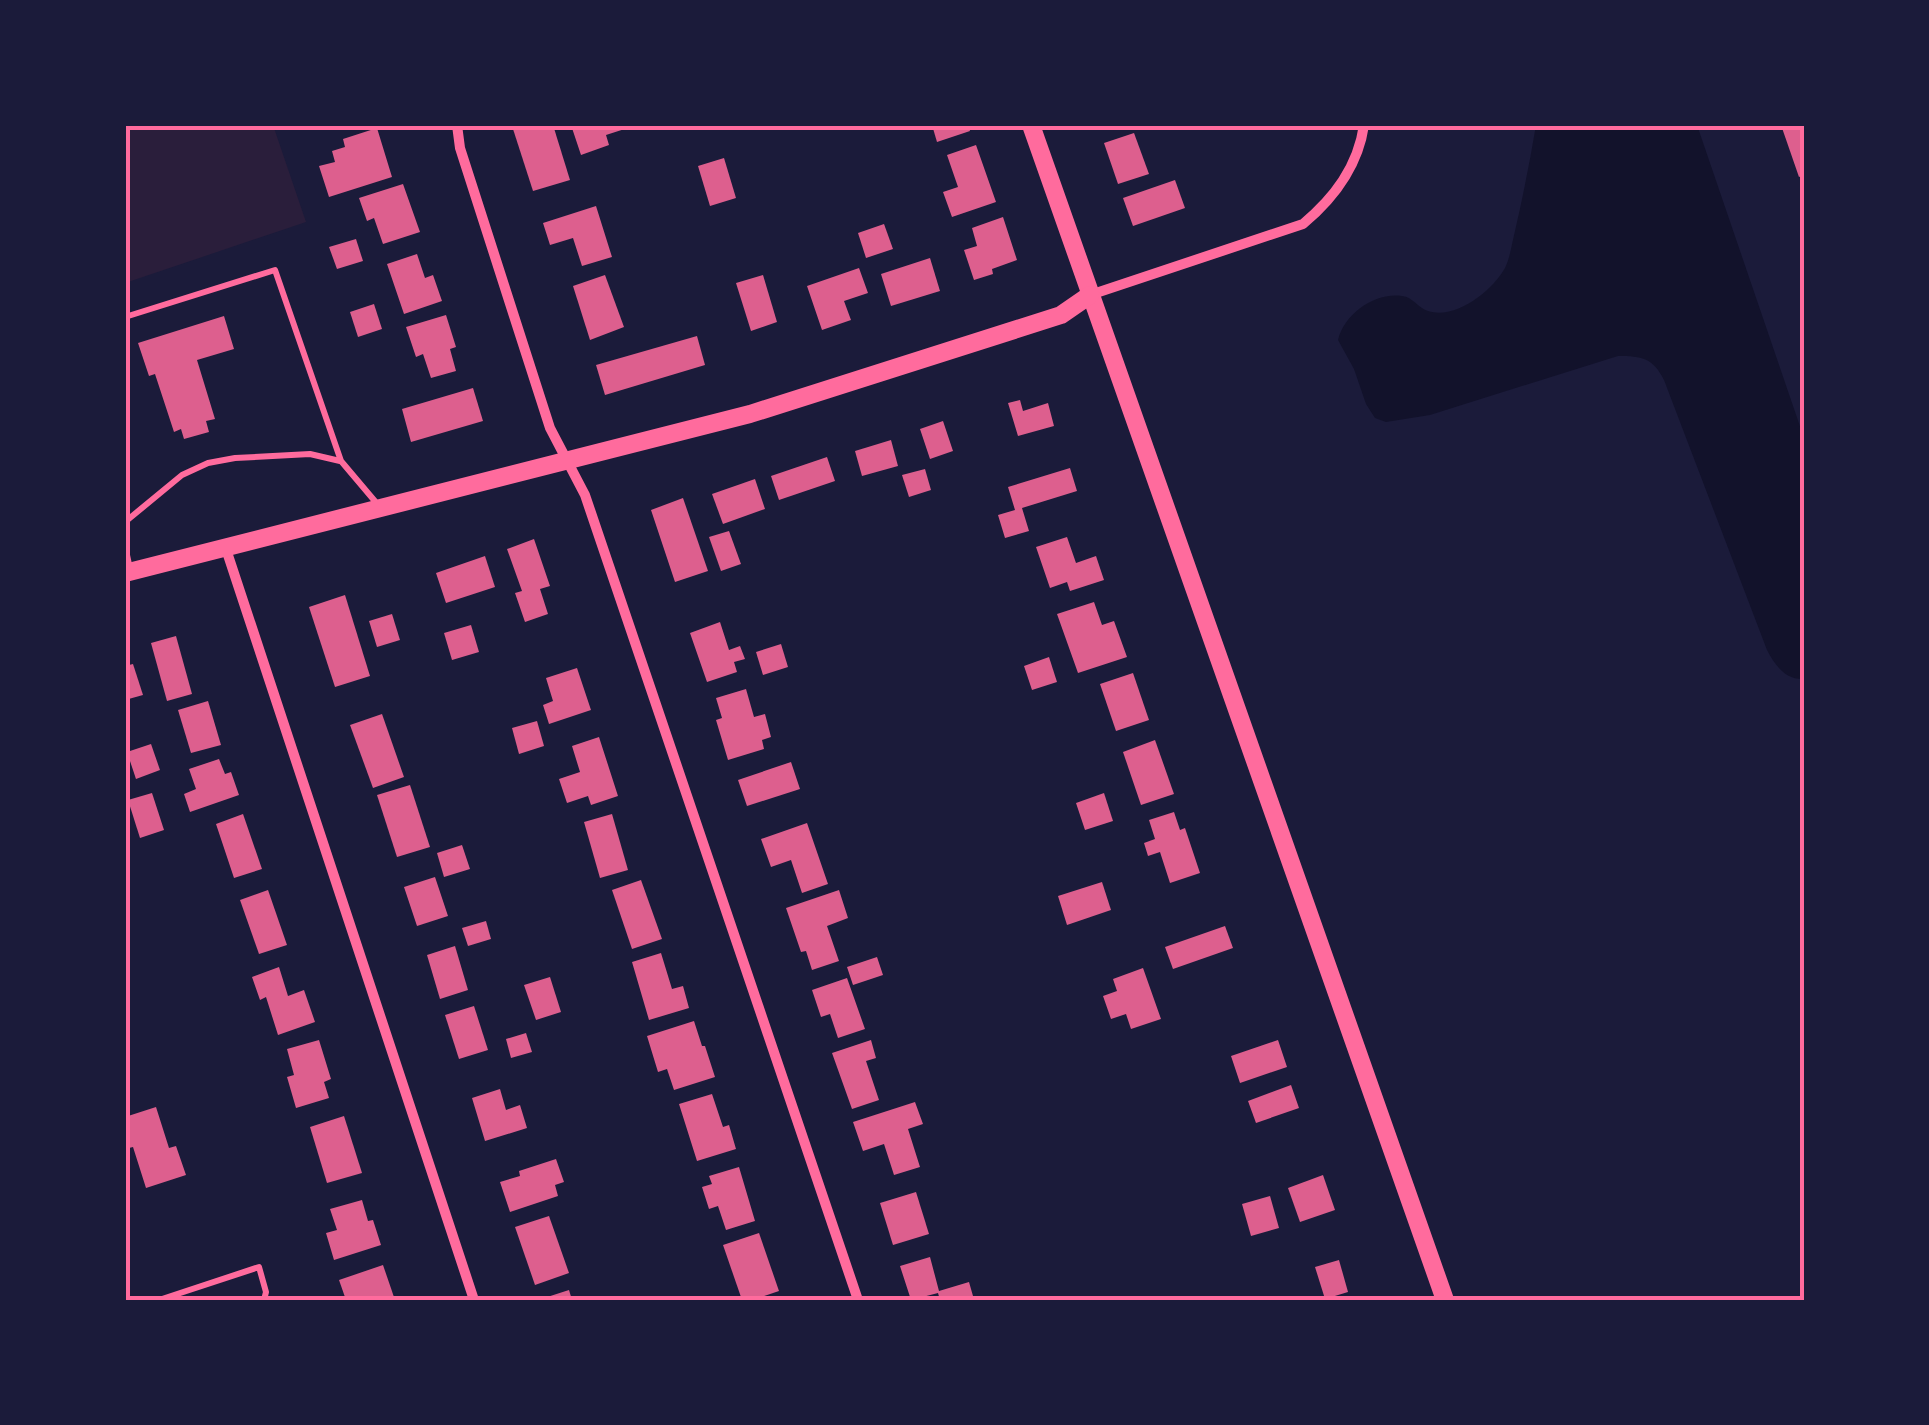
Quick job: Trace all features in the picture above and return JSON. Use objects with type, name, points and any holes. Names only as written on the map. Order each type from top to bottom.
[{"type":"street","points":[[457,125],[460,148],[550,428],[586,496],[858,1300]]},
{"type":"street","points":[[1031,125],[1445,1300]]},
{"type":"street","points":[[128,572],[750,414],[1061,315],[1090,295],[1303,224],[1327,204],[1350,171],[1364,125]]},
{"type":"street","points":[[225,545],[474,1300]]},
{"type":"lane","points":[[125,317],[275,270],[341,461],[380,508]]},
{"type":"lane","points":[[125,522],[182,475],[208,463],[310,454],[341,461]]},
{"type":"lane","points":[[125,546],[128,572]]},
{"type":"lane","points":[[159,1300],[259,1268],[266,1292],[264,1300]]},
{"type":"shaded area","points":[[125,125],[273,125],[306,222],[125,283]]},
{"type":"shaded area","points":[[1536,125],[1697,125],[1804,438],[1804,679],[1786,674],[1767,650],[1664,380],[1651,363],[1618,356],[1430,415],[1386,422],[1375,418],[1366,404],[1354,369],[1338,340],[1341,330],[1362,307],[1381,298],[1406,297],[1424,310],[1439,313],[1472,302],[1491,286],[1510,255]]},
{"type":"building","points":[[553,125],[570,180],[533,191],[513,129]]},
{"type":"building","points":[[571,125],[634,126],[606,135],[609,145],[581,155]]},
{"type":"building","points":[[932,125],[968,125],[970,131],[937,142]]},
{"type":"building","points":[[1781,125],[1804,125],[1804,175],[1799,177]]},
{"type":"building","points":[[377,128],[392,177],[329,197],[319,166],[335,162],[332,151],[345,147],[343,139]]},
{"type":"building","points":[[1134,133],[1149,174],[1118,184],[1104,143]]},
{"type":"building","points":[[976,145],[996,202],[952,217],[943,192],[958,187],[947,155]]},
{"type":"building","points":[[724,158],[736,198],[710,206],[698,166]]},
{"type":"building","points":[[1175,180],[1185,208],[1133,226],[1123,198]]},
{"type":"building","points":[[403,184],[420,232],[383,244],[374,218],[367,221],[359,198]]},
{"type":"building","points":[[596,206],[612,257],[582,266],[573,238],[550,245],[543,223]]},
{"type":"building","points":[[1003,217],[1017,260],[974,280],[964,250],[977,246],[972,228]]},
{"type":"building","points":[[884,224],[893,249],[866,258],[858,233]]},
{"type":"building","points":[[356,239],[363,261],[337,269],[329,247]]},
{"type":"building","points":[[417,254],[425,278],[433,275],[442,301],[404,314],[387,264]]},
{"type":"building","points":[[930,258],[940,291],[891,306],[881,274]]},
{"type":"building","points":[[859,268],[868,293],[844,301],[851,320],[822,330],[807,286]]},
{"type":"building","points":[[605,275],[624,327],[590,340],[573,286]]},
{"type":"building","points":[[763,275],[777,322],[751,331],[736,283]]},
{"type":"building","points":[[374,304],[382,329],[358,337],[350,312]]},
{"type":"building","points":[[446,315],[456,347],[450,349],[456,371],[431,378],[423,354],[416,357],[406,327]]},
{"type":"building","points":[[224,316],[234,349],[197,360],[215,419],[206,421],[209,432],[184,439],[181,429],[174,432],[155,374],[149,376],[138,343]]},
{"type":"building","points":[[697,336],[705,365],[605,395],[596,365]]},
{"type":"building","points":[[473,388],[483,421],[411,442],[402,409]]},
{"type":"building","points":[[1020,400],[1023,411],[1048,403],[1054,426],[1018,436],[1008,403]]},
{"type":"building","points":[[943,421],[953,451],[930,459],[920,429]]},
{"type":"building","points":[[891,440],[898,466],[862,476],[855,451]]},
{"type":"building","points":[[827,457],[835,481],[779,500],[771,476]]},
{"type":"building","points":[[1070,468],[1077,491],[1022,508],[1029,531],[1005,538],[998,515],[1015,510],[1008,487]]},
{"type":"building","points":[[925,469],[931,490],[909,497],[902,475]]},
{"type":"building","points":[[755,479],[765,509],[723,524],[712,494]]},
{"type":"building","points":[[683,498],[708,571],[675,582],[651,510]]},
{"type":"building","points":[[729,531],[741,564],[721,571],[709,537]]},
{"type":"building","points":[[1067,537],[1076,563],[1096,556],[1104,580],[1070,591],[1067,582],[1050,588],[1036,547]]},
{"type":"building","points":[[534,539],[550,586],[540,589],[548,614],[525,622],[515,593],[522,591],[507,549]]},
{"type":"building","points":[[485,556],[495,587],[446,603],[436,573]]},
{"type":"building","points":[[345,595],[370,676],[335,687],[309,607]]},
{"type":"building","points":[[1094,602],[1102,625],[1114,621],[1127,657],[1078,673],[1057,614]]},
{"type":"building","points":[[392,614],[400,640],[377,647],[369,621]]},
{"type":"building","points":[[720,622],[729,650],[740,646],[745,659],[734,662],[737,672],[707,682],[690,633]]},
{"type":"building","points":[[471,625],[479,652],[452,660],[444,633]]},
{"type":"building","points":[[176,636],[192,694],[167,701],[151,643]]},
{"type":"building","points":[[781,644],[788,667],[763,675],[756,652]]},
{"type":"building","points":[[1049,657],[1057,682],[1032,690],[1024,666]]},
{"type":"building","points":[[133,664],[143,695],[125,700],[125,666]]},
{"type":"building","points":[[577,668],[591,710],[549,724],[543,705],[553,701],[546,678]]},
{"type":"building","points":[[1133,673],[1149,720],[1116,731],[1100,684]]},
{"type":"building","points":[[746,689],[754,717],[765,714],[771,737],[762,740],[764,749],[728,760],[716,720],[722,718],[716,698]]},
{"type":"building","points":[[208,701],[221,745],[191,753],[178,710]]},
{"type":"building","points":[[382,714],[404,777],[373,788],[350,725]]},
{"type":"building","points":[[537,721],[544,746],[519,754],[512,728]]},
{"type":"building","points":[[599,737],[618,796],[591,805],[588,796],[567,803],[559,779],[580,772],[572,746]]},
{"type":"building","points":[[1155,740],[1174,794],[1141,805],[1123,752]]},
{"type":"building","points":[[151,744],[160,770],[136,779],[127,752]]},
{"type":"building","points":[[219,759],[225,774],[231,772],[239,795],[190,812],[184,794],[196,789],[189,769]]},
{"type":"building","points":[[791,762],[800,789],[747,806],[738,780]]},
{"type":"building","points":[[410,785],[430,847],[397,857],[377,795]]},
{"type":"building","points":[[152,793],[164,830],[140,838],[128,800]]},
{"type":"building","points":[[1104,793],[1113,821],[1085,830],[1076,803]]},
{"type":"building","points":[[1174,812],[1180,830],[1185,828],[1200,873],[1170,883],[1160,852],[1148,856],[1144,843],[1155,839],[1149,820]]},
{"type":"building","points":[[243,814],[262,869],[234,878],[216,824]]},
{"type":"building","points":[[612,814],[628,870],[600,878],[584,822]]},
{"type":"building","points":[[807,823],[828,884],[802,893],[791,860],[771,867],[761,839]]},
{"type":"building","points":[[462,845],[470,869],[444,877],[437,853]]},
{"type":"building","points":[[435,877],[448,916],[417,926],[404,887]]},
{"type":"building","points":[[641,880],[662,939],[632,949],[612,890]]},
{"type":"building","points":[[1102,882],[1111,910],[1067,925],[1058,896]]},
{"type":"building","points":[[268,890],[287,945],[259,954],[240,900]]},
{"type":"building","points":[[839,890],[848,918],[827,926],[839,961],[812,970],[806,951],[801,952],[786,908]]},
{"type":"building","points":[[486,921],[491,939],[468,946],[462,928]]},
{"type":"building","points":[[1225,926],[1233,948],[1173,969],[1165,947]]},
{"type":"building","points":[[455,946],[468,990],[440,999],[427,955]]},
{"type":"building","points":[[661,953],[672,989],[683,986],[689,1008],[649,1020],[632,962]]},
{"type":"building","points":[[877,957],[883,975],[853,985],[847,967]]},
{"type":"building","points":[[279,967],[288,996],[304,990],[315,1022],[278,1035],[266,997],[260,1000],[252,977]]},
{"type":"building","points":[[1143,968],[1161,1019],[1131,1029],[1126,1014],[1111,1019],[1103,996],[1117,991],[1113,979]]},
{"type":"building","points":[[550,977],[561,1012],[536,1020],[524,985]]},
{"type":"building","points":[[847,978],[865,1029],[838,1038],[830,1014],[821,1017],[812,990]]},
{"type":"building","points":[[474,1006],[488,1050],[459,1059],[445,1015]]},
{"type":"building","points":[[694,1021],[715,1077],[674,1090],[667,1069],[658,1072],[647,1036]]},
{"type":"building","points":[[526,1033],[532,1052],[511,1058],[506,1039]]},
{"type":"building","points":[[319,1040],[331,1079],[324,1082],[329,1098],[296,1108],[287,1077],[294,1075],[287,1049]]},
{"type":"building","points":[[871,1040],[876,1058],[866,1061],[879,1100],[852,1109],[832,1053]]},
{"type":"building","points":[[1278,1040],[1287,1067],[1240,1083],[1231,1056]]},
{"type":"building","points":[[1291,1085],[1299,1108],[1256,1123],[1248,1101]]},
{"type":"building","points":[[500,1089],[506,1110],[520,1105],[527,1128],[485,1141],[472,1098]]},
{"type":"building","points":[[712,1094],[723,1127],[729,1125],[736,1149],[697,1161],[679,1104]]},
{"type":"building","points":[[915,1102],[923,1124],[908,1129],[920,1167],[894,1175],[884,1144],[863,1151],[853,1122]]},
{"type":"building","points":[[156,1107],[169,1148],[176,1146],[186,1175],[146,1188],[133,1147],[125,1149],[125,1117]]},
{"type":"building","points":[[344,1116],[362,1173],[327,1183],[310,1127]]},
{"type":"building","points":[[556,1159],[564,1182],[555,1185],[558,1196],[510,1212],[500,1182]]},
{"type":"building","points":[[739,1167],[755,1221],[726,1230],[718,1206],[709,1209],[702,1187],[712,1184],[709,1176]]},
{"type":"building","points":[[1323,1175],[1335,1210],[1300,1222],[1288,1188]]},
{"type":"building","points":[[916,1192],[929,1234],[893,1245],[880,1203]]},
{"type":"building","points":[[1270,1196],[1279,1228],[1251,1236],[1242,1204]]},
{"type":"building","points":[[362,1200],[381,1245],[334,1260],[326,1233],[337,1230],[330,1209]]},
{"type":"building","points":[[549,1216],[569,1273],[535,1285],[515,1227]]},
{"type":"building","points":[[759,1233],[779,1291],[742,1300],[723,1245]]},
{"type":"building","points":[[930,1257],[939,1291],[969,1282],[973,1296],[940,1300],[938,1293],[911,1300],[900,1266]]},
{"type":"building","points":[[1339,1260],[1348,1292],[1325,1299],[1315,1267]]},
{"type":"building","points":[[383,1265],[395,1300],[346,1300],[339,1280]]},
{"type":"building","points":[[569,1290],[572,1300],[541,1300],[541,1299]]}]
